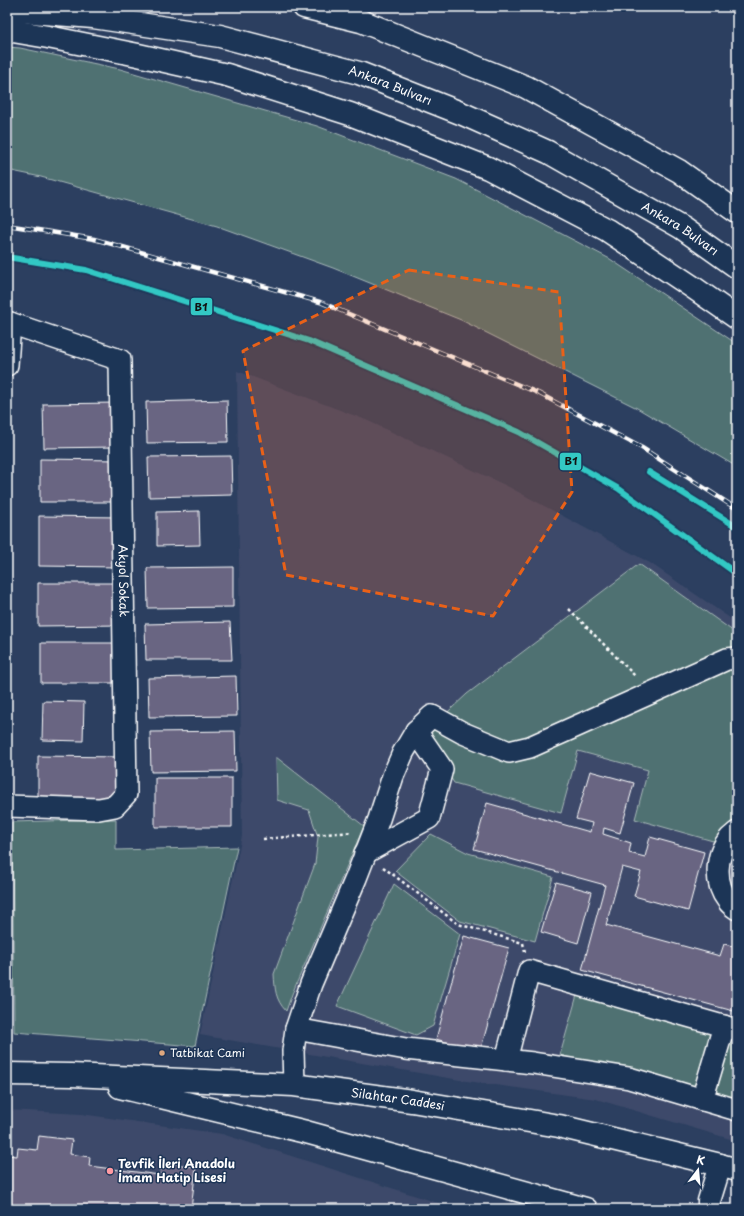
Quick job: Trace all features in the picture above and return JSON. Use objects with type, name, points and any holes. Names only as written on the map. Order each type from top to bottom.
[{"type":"main road","points":[[304,7],[361,21],[526,87],[679,171],[737,212]]},
{"type":"main road","name":"Ankara Bulvarı","points":[[7,10],[93,17],[220,36],[359,73],[464,114],[548,152],[682,228],[737,267]]},
{"type":"main road","points":[[7,30],[138,55],[227,76],[350,114],[488,168],[607,230],[737,318]]},
{"type":"main road","name":"Silahtar Caddesi","points":[[7,1074],[71,1075],[294,1085],[412,1101],[559,1126],[728,1168]]},
{"type":"main road","name":"Silahtar Caddesi","points":[[71,1075],[306,1132],[586,1209]]},
{"type":"main road","points":[[708,1209],[709,1201],[728,1168]]},
{"type":"street","points":[[7,365],[8,322]]},
{"type":"street","name":"Akyol Sokak","points":[[7,806],[99,809],[115,806],[126,794],[120,360],[8,322]]},
{"type":"street","points":[[294,1085],[293,1052],[296,1029],[311,984],[366,853],[403,753],[416,730],[432,716],[463,733],[509,752],[530,747],[727,659],[737,658]]},
{"type":"street","points":[[366,853],[429,818],[442,769],[416,730]]},
{"type":"street","points":[[737,832],[730,838],[721,853],[718,869],[720,885],[727,900],[737,910]]},
{"type":"street","points":[[506,1060],[529,971],[730,1028],[702,1100]]},
{"type":"street","points":[[296,1029],[406,1049],[533,1063],[629,1078],[737,1110]]},
{"type":"path","points":[[569,609],[652,693]]},
{"type":"path","points":[[263,839],[374,830]]},
{"type":"path","points":[[366,853],[458,924],[523,943],[529,971]]},
{"type":"highlighted area","points":[[409,270],[559,292],[572,492],[493,616],[286,575],[243,351]]},
{"type":"shaded area","points":[[237,371],[366,420],[509,487],[650,563],[737,623],[737,1141],[596,1099],[460,1080],[200,1035],[242,836]]},
{"type":"shaded area","name":"Tevfik İleri Anadolu İmam Hatip Lisesi","points":[[7,1110],[81,1114],[222,1134],[457,1209],[7,1209]]},
{"type":"green space","points":[[7,47],[20,48],[120,69],[317,126],[456,179],[610,259],[737,344],[737,467],[637,408],[461,320],[333,268],[217,226],[41,177],[7,170]]},
{"type":"green space","points":[[639,564],[737,634],[737,824],[713,841],[635,819],[648,770],[578,751],[561,813],[454,783],[423,735],[467,694]]},
{"type":"green space","points":[[276,757],[364,826],[286,1011],[282,1007],[275,989],[274,974],[315,864],[318,837],[309,810],[277,800]]},
{"type":"green space","points":[[116,819],[116,850],[237,847],[195,1046],[14,1032],[12,822]]},
{"type":"green space","points":[[431,834],[468,853],[553,877],[535,941],[460,921],[395,871]]},
{"type":"green space","points":[[394,884],[460,934],[433,1026],[416,1035],[337,1006]]},
{"type":"green space","points":[[577,995],[714,1033],[697,1094],[560,1055]]},
{"type":"green space","points":[[725,1033],[737,1036],[737,1105],[707,1096]]},
{"type":"building","points":[[227,400],[228,442],[147,443],[146,402]]},
{"type":"building","points":[[116,403],[116,447],[44,448],[43,404]]},
{"type":"building","points":[[231,456],[232,495],[149,497],[148,457]]},
{"type":"building","points":[[40,459],[119,460],[119,502],[40,502]]},
{"type":"building","points":[[199,511],[200,545],[157,546],[157,512]]},
{"type":"building","points":[[39,516],[120,517],[120,567],[39,566]]},
{"type":"building","points":[[233,567],[233,607],[148,608],[147,568]]},
{"type":"building","points":[[38,583],[120,583],[120,625],[38,626]]},
{"type":"building","points":[[230,622],[232,660],[146,660],[145,624]]},
{"type":"building","points":[[41,643],[122,643],[122,683],[41,683]]},
{"type":"building","points":[[236,676],[237,716],[149,717],[148,678]]},
{"type":"building","points":[[43,701],[84,702],[83,741],[42,740]]},
{"type":"building","points":[[235,731],[236,771],[151,772],[150,732]]},
{"type":"building","points":[[38,756],[122,757],[122,798],[38,798]]},
{"type":"building","points":[[590,771],[634,783],[620,833],[604,828],[603,834],[631,843],[629,853],[645,857],[650,837],[704,852],[688,911],[634,896],[641,872],[622,867],[606,925],[720,956],[724,944],[737,947],[737,1012],[582,970],[605,885],[474,849],[487,803],[590,832],[592,823],[576,819]]},
{"type":"building","points":[[155,778],[232,778],[232,827],[155,827]]},
{"type":"building","points":[[556,882],[592,892],[578,943],[541,932]]},
{"type":"building","points":[[464,936],[509,948],[480,1052],[436,1039]]},
{"type":"building","points":[[39,1136],[72,1140],[70,1154],[90,1157],[89,1166],[160,1175],[162,1162],[196,1167],[191,1209],[7,1209],[7,1155],[17,1156],[18,1148],[37,1150]]},
{"type":"building","points":[[265,1207],[266,1209],[235,1209],[235,1208]]},
{"type":"railway","points":[[7,225],[94,239],[320,302],[538,393],[642,448],[737,509]]},
{"type":"transit line","name":"B1","points":[[7,257],[86,270],[309,341],[519,432],[619,489],[737,574]]},
{"type":"transit line","name":"B1","points":[[649,472],[737,527]]},
{"type":"place","name":"Tatbikat Cami","points":[[162,1053]]},
{"type":"place","name":"Tevfik İleri Anadolu İmam Hatip Lisesi","points":[[110,1171]]}]
